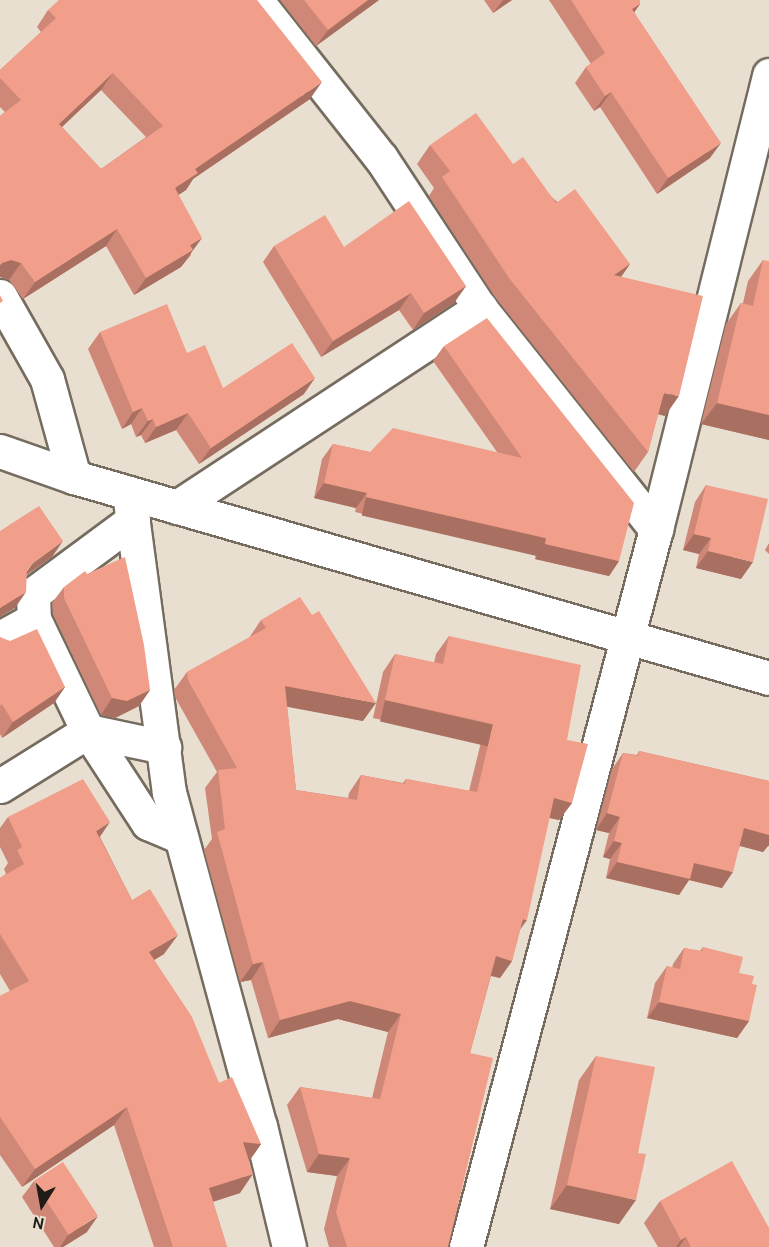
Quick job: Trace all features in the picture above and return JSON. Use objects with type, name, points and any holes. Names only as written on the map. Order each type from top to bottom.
[{"type":"street","points":[[256,0],[381,158],[480,308],[656,529]]},
{"type":"street","points":[[466,1247],[656,529],[735,204],[769,75]]},
{"type":"street","points":[[735,204],[769,175]]},
{"type":"street","points":[[0,296],[47,379],[74,477]]},
{"type":"street","points":[[177,507],[480,308]]},
{"type":"street","points":[[0,451],[74,477],[131,506],[177,507],[769,678]]},
{"type":"street","points":[[131,506],[33,594],[34,619],[88,730],[148,823],[181,837]]},
{"type":"street","points":[[131,506],[169,792],[260,1126],[290,1247]]},
{"type":"street","points":[[0,638],[34,619]]},
{"type":"street","points":[[0,786],[88,730],[164,747]]},
{"type":"building","points":[[59,0],[257,0],[322,82],[195,169],[198,173],[175,188],[202,238],[190,245],[193,250],[146,278],[117,229],[35,282],[21,263],[11,260],[0,265],[0,116],[21,100],[0,78],[0,70],[56,18],[48,10]],"holes":[[[113,73],[163,126],[101,169],[59,124]]]},
{"type":"building","points":[[304,0],[368,0],[328,30]]},
{"type":"building","points":[[571,0],[640,0],[640,4],[632,9],[721,143],[668,178],[611,92],[605,96],[586,67],[605,53]]},
{"type":"building","points":[[476,113],[513,164],[523,157],[556,203],[575,189],[630,264],[614,275],[703,296],[679,396],[664,393],[648,452],[509,278],[442,177],[450,171],[430,145]]},
{"type":"building","points":[[409,201],[466,286],[424,313],[411,293],[333,341],[274,246],[325,215],[344,247]]},
{"type":"building","points":[[763,260],[769,261],[769,415],[717,403],[741,303],[753,306]]},
{"type":"building","points":[[167,304],[187,353],[205,345],[223,388],[292,343],[315,378],[211,448],[188,413],[156,427],[153,419],[148,421],[142,408],[133,412],[100,332]]},
{"type":"building","points":[[487,318],[634,503],[619,561],[545,544],[546,538],[366,497],[367,493],[324,483],[333,444],[370,452],[393,428],[522,458],[444,346]]},
{"type":"building","points":[[706,485],[768,499],[753,562],[708,551],[711,538],[694,534]]},
{"type":"building","points":[[39,506],[63,541],[27,570],[26,592],[0,608],[0,531]]},
{"type":"building","points":[[125,557],[144,645],[150,690],[127,701],[112,698],[64,598],[64,587],[85,571],[87,574]]},
{"type":"building","points":[[300,597],[312,615],[319,611],[376,703],[285,686],[296,790],[357,800],[361,775],[405,784],[406,779],[477,792],[493,724],[385,700],[395,654],[443,664],[449,636],[581,665],[567,740],[588,744],[572,803],[554,798],[527,920],[523,919],[512,961],[496,956],[470,1053],[493,1058],[448,1247],[347,1247],[336,1212],[350,1158],[319,1154],[300,1087],[380,1099],[401,1014],[350,1001],[280,1020],[263,962],[253,964],[217,832],[225,829],[218,770],[237,768],[188,680],[187,672],[266,628],[261,620]]},
{"type":"building","points":[[37,629],[65,687],[13,722],[2,704],[0,706],[0,637],[10,641]]},
{"type":"building","points":[[639,751],[769,781],[769,835],[744,828],[733,872],[694,863],[690,879],[617,862],[622,843],[614,841],[620,817],[607,813],[623,753],[638,756]]},
{"type":"building","points":[[83,779],[110,822],[96,831],[132,900],[150,889],[178,935],[149,952],[192,1017],[219,1083],[232,1077],[261,1144],[243,1142],[253,1174],[209,1188],[227,1247],[173,1247],[127,1107],[35,1169],[0,1117],[0,996],[29,981],[0,934],[0,878],[24,864],[17,850],[22,847],[8,817]]},
{"type":"building","points":[[703,947],[743,957],[739,973],[754,976],[752,984],[757,985],[749,1021],[659,1002],[667,966],[680,969],[684,948],[702,951]]},
{"type":"building","points":[[596,1056],[655,1067],[638,1153],[646,1154],[636,1200],[567,1185]]},
{"type":"building","points":[[732,1161],[769,1228],[769,1247],[691,1247],[686,1237],[681,1240],[660,1201]]},
{"type":"building","points":[[63,1162],[98,1216],[69,1235],[34,1181]]}]
